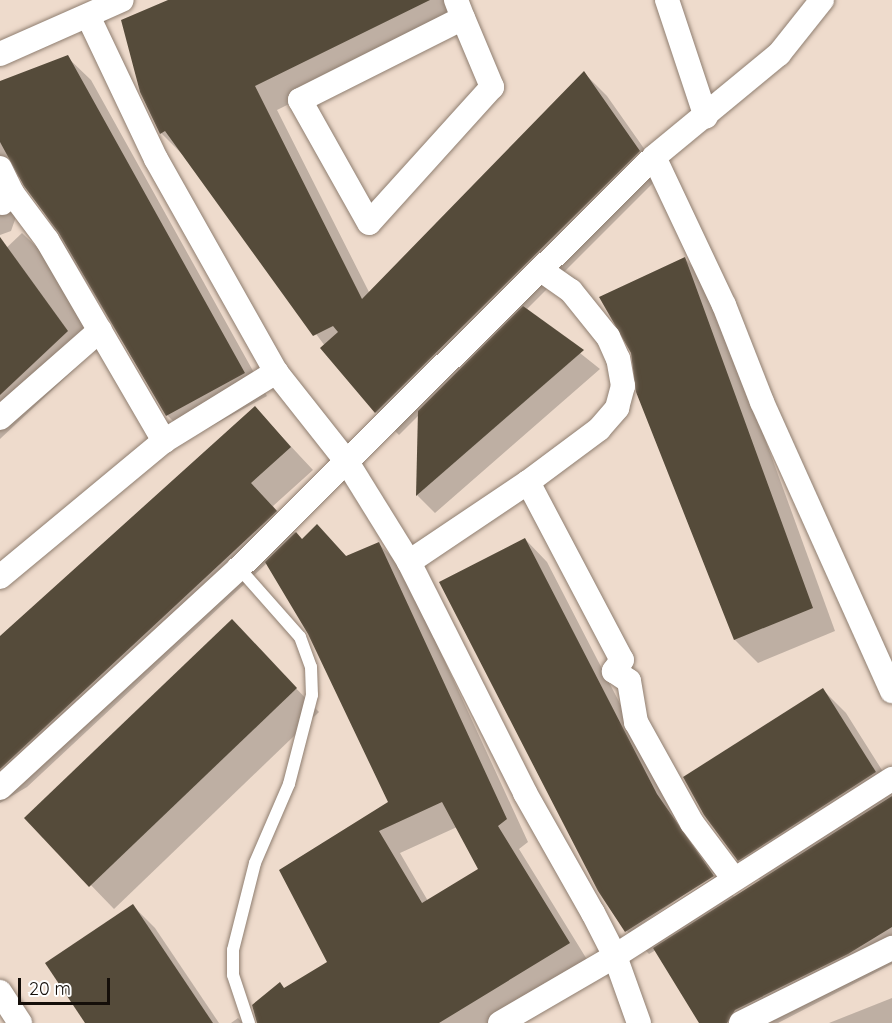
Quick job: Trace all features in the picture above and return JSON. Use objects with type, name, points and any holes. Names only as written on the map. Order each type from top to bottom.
[{"type":"street","points":[[0,54],[122,0]]},
{"type":"street","points":[[667,0],[706,117]]},
{"type":"street","points":[[0,788],[239,568],[654,158],[779,54],[822,0]]},
{"type":"street","points":[[459,9],[492,87],[369,223],[300,100],[459,9]]},
{"type":"street","points":[[88,16],[156,159],[276,372],[347,462],[409,562],[525,794],[615,956],[639,1023]]},
{"type":"street","points":[[654,158],[724,305],[762,402],[892,691]]},
{"type":"street","points":[[0,168],[6,198],[48,240],[164,441]]},
{"type":"street","points":[[409,562],[528,482],[599,429],[617,408],[622,386],[618,359],[608,337],[571,291],[541,270]]},
{"type":"street","points":[[0,418],[100,330]]},
{"type":"street","points":[[0,577],[164,441],[276,372]]},
{"type":"street","points":[[528,482],[622,660],[614,671],[628,681],[636,722],[692,823],[734,879]]},
{"type":"street","points":[[500,1023],[615,956],[892,779]]},
{"type":"street","points":[[741,1023],[892,948]]},
{"type":"street","points":[[0,992],[20,1023]]},
{"type":"lane","points":[[239,568],[300,637],[311,667],[312,695],[288,784],[255,863],[233,950],[233,975],[249,1023]]},
{"type":"building","points":[[168,0],[430,0],[255,86],[362,299],[584,71],[640,151],[375,413],[320,348],[338,332],[333,326],[313,336],[165,131],[160,134],[140,92],[121,20]]},
{"type":"building","points":[[68,55],[245,373],[166,416],[59,233],[24,186],[0,142],[0,81]]},
{"type":"building","points":[[0,237],[68,331],[0,395]]},
{"type":"building","points":[[685,257],[813,608],[734,640],[636,392],[631,353],[599,297]]},
{"type":"building","points":[[523,306],[584,350],[416,496],[418,411]]},
{"type":"building","points":[[255,406],[291,447],[251,483],[277,511],[0,769],[0,636]]},
{"type":"building","points":[[317,524],[346,556],[379,542],[507,819],[498,826],[570,943],[439,1023],[257,1023],[252,1005],[280,982],[284,988],[327,962],[279,870],[388,802],[308,634],[265,562],[296,532],[302,539]],"holes":[[[442,802],[478,869],[422,903],[379,831]]]},
{"type":"building","points":[[525,538],[657,794],[714,876],[625,932],[598,891],[439,582]]},
{"type":"building","points":[[232,619],[297,688],[89,887],[24,818]]},
{"type":"building","points":[[823,688],[876,772],[738,861],[704,815],[683,777]]},
{"type":"building","points":[[892,796],[892,927],[848,954],[735,1010],[727,1023],[699,1023],[653,948]]},
{"type":"building","points":[[133,904],[213,1023],[85,1023],[45,963]]}]
